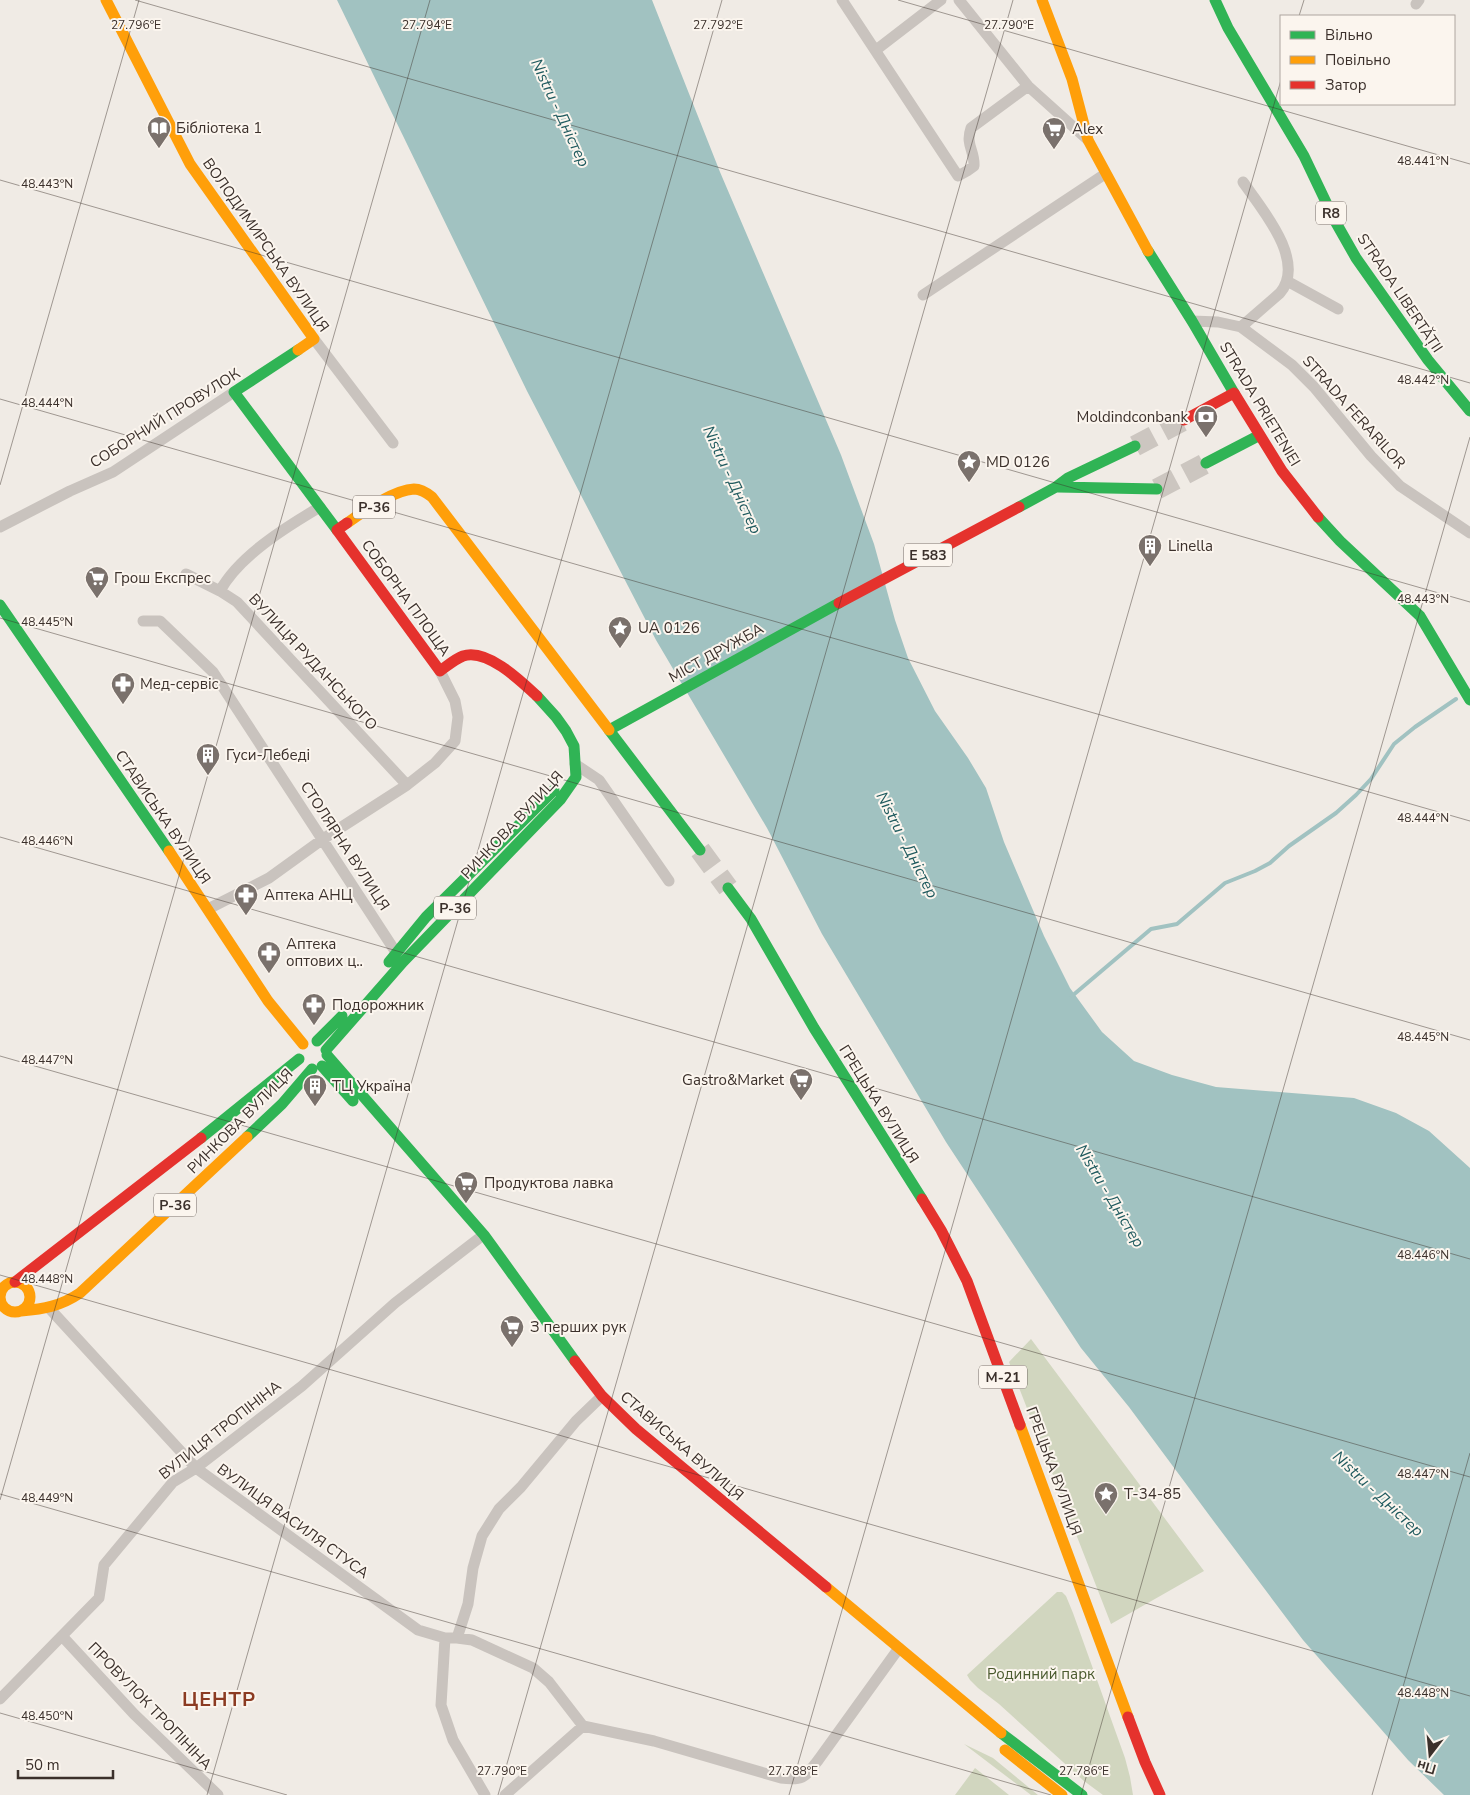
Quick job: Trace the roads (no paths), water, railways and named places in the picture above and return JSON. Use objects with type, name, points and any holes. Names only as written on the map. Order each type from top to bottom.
[{"type":"main road","name":"ВОЛОДИМИРСЬКА ВУЛИЦЯ","points":[[106,0],[190,164],[314,339]]},
{"type":"main road","points":[[1042,0],[1072,79],[1088,140]]},
{"type":"main road","name":"STRADA LIBERTĂȚII","points":[[1215,0],[1228,28],[1304,156],[1335,221],[1356,258],[1428,360],[1470,411]]},
{"type":"main road","name":"STRADA PRIETENIEI","points":[[1088,140],[1143,243],[1192,321],[1258,436],[1276,463],[1315,514],[1334,535],[1420,616],[1470,700]]},
{"type":"main road","name":"СОБОРНИЙ ПРОВУЛОК","points":[[234,392],[314,339]]},
{"type":"main road","name":"СОБОРНА ПЛОЩА","points":[[234,392],[338,530],[440,671],[466,655],[483,656],[505,666],[553,713],[574,744],[575,764]]},
{"type":"main road","points":[[1184,420],[1234,393]]},
{"type":"main road","points":[[1206,463],[1258,436]]},
{"type":"main road","name":"E 583","points":[[1056,487],[1068,478],[1135,446]]},
{"type":"main road","name":"E 583","points":[[1056,487],[1077,485],[1128,490],[1157,489]]},
{"type":"main road","name":"МІСТ ДРУЖБА","points":[[609,730],[801,623],[1056,487]]},
{"type":"main road","name":"Р-36","points":[[338,530],[351,520],[394,496],[412,489],[422,490],[432,497],[609,730]]},
{"type":"main road","name":"СТАВИСЬКА ВУЛИЦЯ","points":[[0,605],[208,909],[268,1001],[302,1044]]},
{"type":"main road","points":[[609,730],[700,850]]},
{"type":"main road","name":"РИНКОВА ВУЛИЦЯ","points":[[317,1041],[560,800],[576,777],[575,764]]},
{"type":"main road","name":"ГРЕЦЬКА ВУЛИЦЯ","points":[[728,888],[751,918],[808,1018],[941,1230],[967,1281],[1145,1762],[1160,1795]]},
{"type":"main road","name":"РИНКОВА ВУЛИЦЯ","points":[[299,1059],[164,1167],[15,1282],[6,1285],[1,1292],[1,1306],[13,1312],[50,1309],[68,1302],[80,1293],[282,1104],[322,1060],[400,957]]},
{"type":"main road","points":[[312,1040],[317,1041],[324,1046],[322,1060],[303,1066],[298,1052],[302,1044],[312,1040]]},
{"type":"main road","name":"СТАВИСЬКА ВУЛИЦЯ","points":[[322,1060],[334,1081],[478,1239],[567,1366],[637,1441],[896,1652],[1082,1795]]},
{"type":"main road","name":"СТАВИСЬКА ВУЛИЦЯ","points":[[322,1060],[484,1235],[599,1399]]},
{"type":"main road","points":[[15,1282],[24,1286],[29,1294],[28,1304],[21,1311]]},
{"type":"main road","name":"СТАВИСЬКА ВУЛИЦЯ","points":[[896,1652],[1001,1747],[1062,1795]]},
{"type":"main road","name":"ГРЕЦЬКА ВУЛИЦЯ","points":[[1143,1787],[1145,1762]]},
{"type":"street","points":[[842,0],[958,176],[974,166],[975,157],[969,147],[968,136],[971,128],[1028,86]]},
{"type":"street","points":[[876,50],[941,0]]},
{"type":"street","name":"STRADA PRIETENIEI","points":[[959,0],[1028,86],[1088,140]]},
{"type":"street","points":[[923,295],[1105,174]]},
{"type":"street","points":[[1240,327],[1280,293],[1287,281],[1288,266],[1287,255],[1279,236],[1242,182]]},
{"type":"street","points":[[1287,281],[1338,309]]},
{"type":"street","name":"STRADA FERARILOR","points":[[1192,321],[1218,322],[1240,327],[1292,365],[1314,387],[1371,456],[1400,486],[1470,533]]},
{"type":"street","name":"ВОЛОДИМИРСЬКА ВУЛИЦЯ","points":[[314,339],[393,443]]},
{"type":"street","name":"СОБОРНИЙ ПРОВУЛОК","points":[[0,527],[70,491],[113,472],[234,392]]},
{"type":"street","points":[[220,591],[228,576],[278,533],[320,507]]},
{"type":"street","name":"ВУЛИЦЯ РУДАНСЬКОГО","points":[[186,574],[237,602],[407,784]]},
{"type":"street","name":"СТОЛЯРНА ВУЛИЦЯ","points":[[142,621],[160,621],[213,672],[400,957]]},
{"type":"street","points":[[208,909],[269,878],[435,763],[455,741],[458,717],[455,701],[440,671]]},
{"type":"street","points":[[575,764],[599,780],[669,881]]},
{"type":"street","name":"ВУЛИЦЯ ТРОПІНІНА","points":[[0,1699],[99,1598],[104,1565],[173,1482],[196,1468],[302,1386],[395,1303],[478,1239]]},
{"type":"street","name":"ВУЛИЦЯ ВАСИЛЯ СТУСА","points":[[50,1309],[196,1468],[418,1630],[444,1638],[472,1640],[532,1668],[549,1682],[583,1726]]},
{"type":"street","points":[[457,1638],[468,1604],[473,1568],[482,1536],[499,1509],[521,1487],[576,1421],[599,1399]]},
{"type":"street","name":"ПРОВУЛОК ТРОПІНІНА","points":[[62,1636],[134,1714],[218,1795]]},
{"type":"street","points":[[444,1638],[441,1705],[453,1740],[485,1795]]},
{"type":"street","points":[[505,1795],[583,1726],[654,1741],[780,1778],[796,1780],[806,1775],[819,1759],[896,1652]]},
{"type":"water","name":"Nistru - Дністер","points":[[337,0],[652,0],[720,172],[841,455],[874,544],[895,620],[908,658],[935,711],[968,758],[986,788],[1004,842],[1044,936],[1070,988],[1102,1032],[1134,1061],[1172,1075],[1216,1087],[1354,1098],[1396,1113],[1429,1131],[1470,1168],[1470,1795],[1444,1795],[1408,1760],[1303,1640],[1129,1407],[1081,1348],[946,1142],[822,934],[767,828],[656,640],[527,391]]},
{"type":"waterway","points":[[1072,996],[1151,929],[1177,924],[1225,883],[1270,863],[1289,846],[1336,813],[1371,779],[1394,744],[1456,699]]},
{"type":"tunnel","points":[[1135,446],[1184,420]]},
{"type":"tunnel","points":[[1157,489],[1206,463]]},
{"type":"tunnel","points":[[700,850],[728,888]]},
{"type":"place","name":"Бібліотека 1","points":[[159,149]]},
{"type":"place","name":"Alex","points":[[1054,150]]},
{"type":"place","name":"Moldindconbank","points":[[1206,438]]},
{"type":"place","name":"MD 0126","points":[[969,483]]},
{"type":"place","name":"Linella","points":[[1150,567]]},
{"type":"place","name":"Грош Експрес","points":[[97,599]]},
{"type":"place","name":"UA 0126","points":[[620,649]]},
{"type":"place","name":"Мед-cервіс","points":[[123,705]]},
{"type":"place","name":"Гуси-Лебеді","points":[[208,776]]},
{"type":"place","name":"Аптека АНЦ","points":[[246,916]]},
{"type":"place","name":"Аптека оптових ц..","points":[[269,974]]},
{"type":"place","name":"Подорожник","points":[[314,1026]]},
{"type":"place","name":"Gastro&Market","points":[[801,1101]]},
{"type":"place","name":"ТЦ Україна","points":[[315,1107]]},
{"type":"place","name":"Продуктова лавка","points":[[466,1204]]},
{"type":"place","name":"З перших рук","points":[[512,1348]]},
{"type":"place","name":"Т-34-85","points":[[1106,1515]]},
{"type":"district","name":"ЦЕНТР","points":[[219,1699]]},
{"type":"park label","name":"Родинний парк","points":[[1041,1674]]}]
